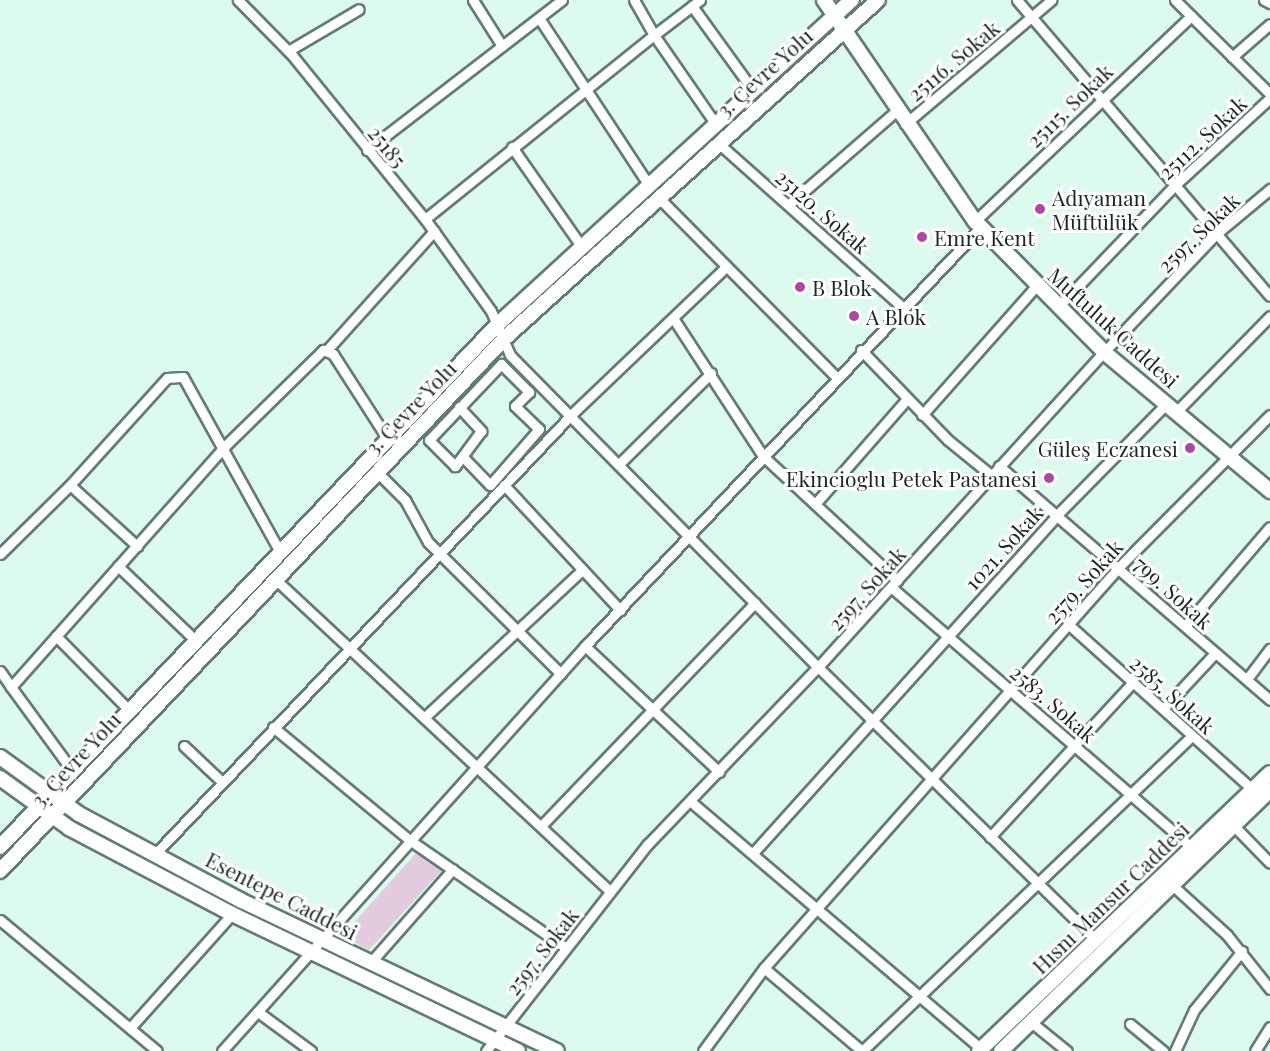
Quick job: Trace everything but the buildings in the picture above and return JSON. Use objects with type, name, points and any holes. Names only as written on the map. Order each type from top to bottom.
[{"type":"main road","name":"Muftuluk Caddesi","points":[[824,0],[896,111],[978,224],[1036,286],[1104,352],[1270,491]]},
{"type":"main road","name":"3. Çevre Yolu","points":[[0,847],[194,639],[498,324],[648,184],[852,0]]},
{"type":"main road","name":"3. Çevre Yolu","points":[[0,871],[274,578],[505,338],[717,142],[878,0]]},
{"type":"main road","name":"Esentepe Caddesi","points":[[0,757],[63,802],[155,854],[370,963],[556,1051]]},
{"type":"main road","name":"Hısnı Mansur Caddesi","points":[[980,1050],[1254,791],[1270,773]]},
{"type":"main road","name":"Esentepe Caddesi","points":[[0,778],[51,815],[232,914],[519,1051]]},
{"type":"main road","points":[[1001,1051],[1232,824],[1270,790]]},
{"type":"street","name":"25185","points":[[238,0],[288,51],[425,219],[498,324],[510,355],[572,414],[818,668],[1096,940]]},
{"type":"street","points":[[473,0],[502,46]]},
{"type":"street","points":[[367,150],[562,0]]},
{"type":"street","points":[[634,0],[654,35],[715,123]]},
{"type":"street","points":[[1017,0],[1215,236],[1270,296]]},
{"type":"street","name":"25116. Sokak","points":[[905,124],[1050,0]]},
{"type":"street","points":[[1175,0],[1270,96]]},
{"type":"street","points":[[1264,0],[1270,3]]},
{"type":"street","points":[[425,219],[512,147],[696,3],[752,89]]},
{"type":"street","points":[[288,51],[359,9]]},
{"type":"street","name":"25115. Sokak","points":[[222,1051],[324,940],[585,646],[835,376],[903,308],[978,224],[1100,99],[1191,16]]},
{"type":"street","points":[[539,18],[584,92],[648,184]]},
{"type":"street","points":[[1232,57],[1270,24]]},
{"type":"street","name":"25112. Sokak","points":[[1059,306],[1174,186],[1270,96]]},
{"type":"street","points":[[788,205],[896,111]]},
{"type":"street","name":"25120. Sokak","points":[[717,142],[903,308]]},
{"type":"street","points":[[512,147],[581,246]]},
{"type":"street","name":"2597. Sokak","points":[[486,1051],[610,891],[690,801],[818,668],[1104,352],[1215,236],[1270,189]]},
{"type":"street","points":[[658,197],[835,376]]},
{"type":"street","points":[[11,687],[226,445],[319,351],[327,350],[434,231]]},
{"type":"street","points":[[155,854],[220,781],[531,456],[726,267]]},
{"type":"street","points":[[922,415],[1036,286]]},
{"type":"street","name":"1021. Sokak","points":[[753,853],[871,719],[1057,515],[1270,316]]},
{"type":"street","name":"2583. Sokak","points":[[673,318],[763,456],[815,504],[946,637],[1011,688],[1192,848]]},
{"type":"street","points":[[327,350],[387,438]]},
{"type":"street","points":[[861,350],[922,415],[991,475]]},
{"type":"street","points":[[459,407],[481,431],[464,458],[455,466],[429,440],[459,407],[501,364],[529,392],[515,406],[539,429],[490,486],[464,458]]},
{"type":"street","points":[[620,463],[711,373]]},
{"type":"street","points":[[0,554],[70,485],[172,376],[183,377],[226,445],[279,550]]},
{"type":"street","points":[[815,504],[907,399]]},
{"type":"street","name":"2579. Sokak","points":[[704,1051],[764,968],[819,909],[1011,688],[1119,567],[1270,415]]},
{"type":"street","points":[[524,448],[531,456]]},
{"type":"street","name":"799. Sokak","points":[[999,466],[1119,567],[1270,700]]},
{"type":"street","points":[[377,472],[405,500],[438,553],[561,674]]},
{"type":"street","points":[[70,485],[137,546]]},
{"type":"street","points":[[504,485],[620,610]]},
{"type":"street","points":[[1185,626],[1270,526]]},
{"type":"street","points":[[118,566],[194,639]]},
{"type":"street","points":[[426,716],[582,570]]},
{"type":"street","points":[[274,578],[347,647],[426,716],[477,768],[610,891]]},
{"type":"street","points":[[541,826],[648,709],[755,603]]},
{"type":"street","name":"2585. Sokak","points":[[1068,624],[1254,791]]},
{"type":"street","points":[[56,636],[128,709]]},
{"type":"street","points":[[585,646],[648,709],[719,772]]},
{"type":"street","points":[[1247,679],[1270,649]]},
{"type":"street","points":[[1163,709],[1215,652]]},
{"type":"street","points":[[0,671],[71,769]]},
{"type":"street","points":[[990,837],[1133,682]]},
{"type":"street","points":[[273,727],[411,842],[566,948]]},
{"type":"street","points":[[764,968],[862,1051],[916,995],[1040,887],[1192,736]]},
{"type":"street","points":[[184,746],[220,781]]},
{"type":"street","points":[[690,801],[819,909],[980,1050]]},
{"type":"street","points":[[1232,824],[1270,863]]},
{"type":"street","points":[[370,963],[453,869]]},
{"type":"street","points":[[1171,884],[1242,951],[1270,989]]},
{"type":"street","points":[[130,1028],[232,914]]},
{"type":"street","points":[[0,920],[157,1051]]},
{"type":"street","points":[[1175,1051],[1194,1010],[1242,951]]},
{"type":"street","points":[[258,1012],[311,1051]]},
{"type":"street","points":[[1031,1022],[1067,1051]]},
{"type":"street","points":[[1130,1023],[1163,1051]]},
{"type":"street","points":[[1255,1051],[1270,1028]]},
{"type":"shaded area","points":[[417,852],[442,870],[369,950],[342,936]]},
{"type":"place","name":"Adıyaman Müftülük","points":[[1040,209]]},
{"type":"place","name":"Emre Kent","points":[[922,237]]},
{"type":"place","name":"B Blok","points":[[800,287]]},
{"type":"place","name":"A Blok","points":[[854,316]]},
{"type":"place","name":"Güleş Eczanesi","points":[[1190,448]]},
{"type":"place","name":"Ekincioglu Petek Pastanesi","points":[[1049,478]]}]
